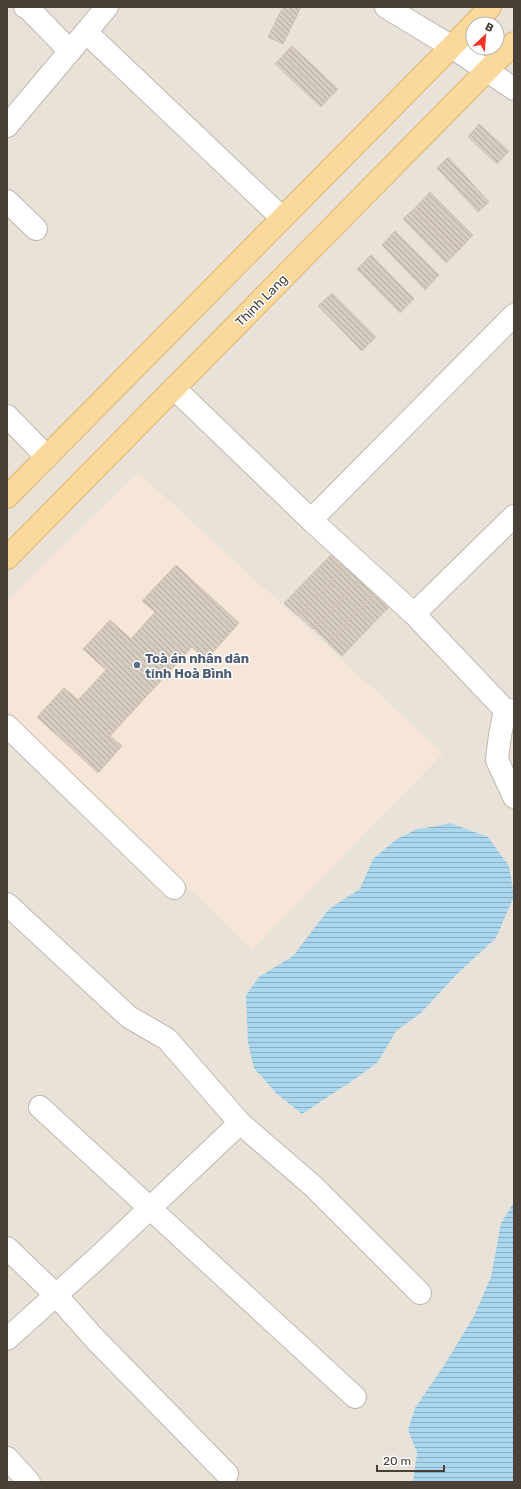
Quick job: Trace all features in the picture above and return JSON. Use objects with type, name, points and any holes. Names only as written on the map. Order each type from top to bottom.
[{"type":"main road","points":[[481,16],[490,7]]},
{"type":"main road","points":[[7,497],[465,33]]},
{"type":"main road","name":"Thịnh Lang","points":[[7,558],[514,42]]},
{"type":"street","points":[[25,7],[29,9],[70,51]]},
{"type":"street","points":[[7,126],[107,7]]},
{"type":"street","points":[[386,7],[452,47],[514,88]]},
{"type":"street","points":[[86,32],[282,218]]},
{"type":"street","points":[[7,201],[36,229]]},
{"type":"street","points":[[311,520],[514,315]]},
{"type":"street","points":[[174,388],[311,520],[414,614],[510,710],[500,735],[497,760],[514,796]]},
{"type":"street","points":[[7,416],[47,457]]},
{"type":"street","points":[[414,614],[514,516]]},
{"type":"street","points":[[7,726],[174,888]]},
{"type":"street","points":[[7,904],[129,1017],[167,1039],[240,1123],[313,1186],[420,1293]]},
{"type":"street","points":[[40,1107],[355,1396]]},
{"type":"street","points":[[7,1339],[240,1123]]},
{"type":"street","points":[[7,1248],[56,1295],[95,1339],[227,1474]]},
{"type":"street","points":[[7,1458],[29,1482]]},
{"type":"shaded area","points":[[7,7],[514,7],[514,1482],[7,1482]]},
{"type":"shaded area","points":[[138,472],[443,753],[252,950],[7,710],[7,601]]},
{"type":"water","points":[[450,823],[488,837],[509,866],[514,896],[496,938],[456,975],[421,1013],[396,1031],[378,1062],[302,1114],[276,1093],[254,1068],[248,1043],[246,995],[259,977],[293,956],[329,909],[360,889],[373,859],[397,839],[417,829]]},
{"type":"water","points":[[514,1202],[514,1482],[413,1482],[417,1453],[408,1430],[415,1408],[445,1364],[474,1316],[491,1277],[501,1223]]},
{"type":"building","points":[[283,7],[301,7],[283,44],[268,37]]},
{"type":"building","points":[[292,46],[338,89],[321,107],[275,64]]},
{"type":"building","points":[[479,124],[509,151],[497,164],[468,137]]},
{"type":"building","points":[[448,157],[489,202],[478,212],[437,168]]},
{"type":"building","points":[[430,192],[473,235],[460,249],[417,206]]},
{"type":"building","points":[[417,206],[460,249],[446,263],[403,219]]},
{"type":"building","points":[[395,231],[439,275],[425,290],[382,245]]},
{"type":"building","points":[[371,255],[414,299],[400,313],[357,269]]},
{"type":"building","points":[[332,293],[376,337],[362,351],[318,306]]},
{"type":"building","points":[[333,553],[347,566],[298,616],[284,603]]},
{"type":"building","name":"Toà án nhân dân tỉnh Hoà Bình","points":[[176,565],[239,623],[206,660],[192,647],[110,736],[122,746],[98,773],[37,717],[64,688],[78,700],[106,670],[83,649],[110,620],[131,639],[155,612],[142,601]]},
{"type":"building","points":[[348,565],[362,578],[313,629],[299,616]]},
{"type":"building","points":[[363,578],[376,592],[328,642],[314,629]]},
{"type":"building","points":[[377,592],[391,605],[342,656],[328,643]]},
{"type":"place","name":"Toà án nhân dân tỉnh Hoà Bình","points":[[137,665]]}]
